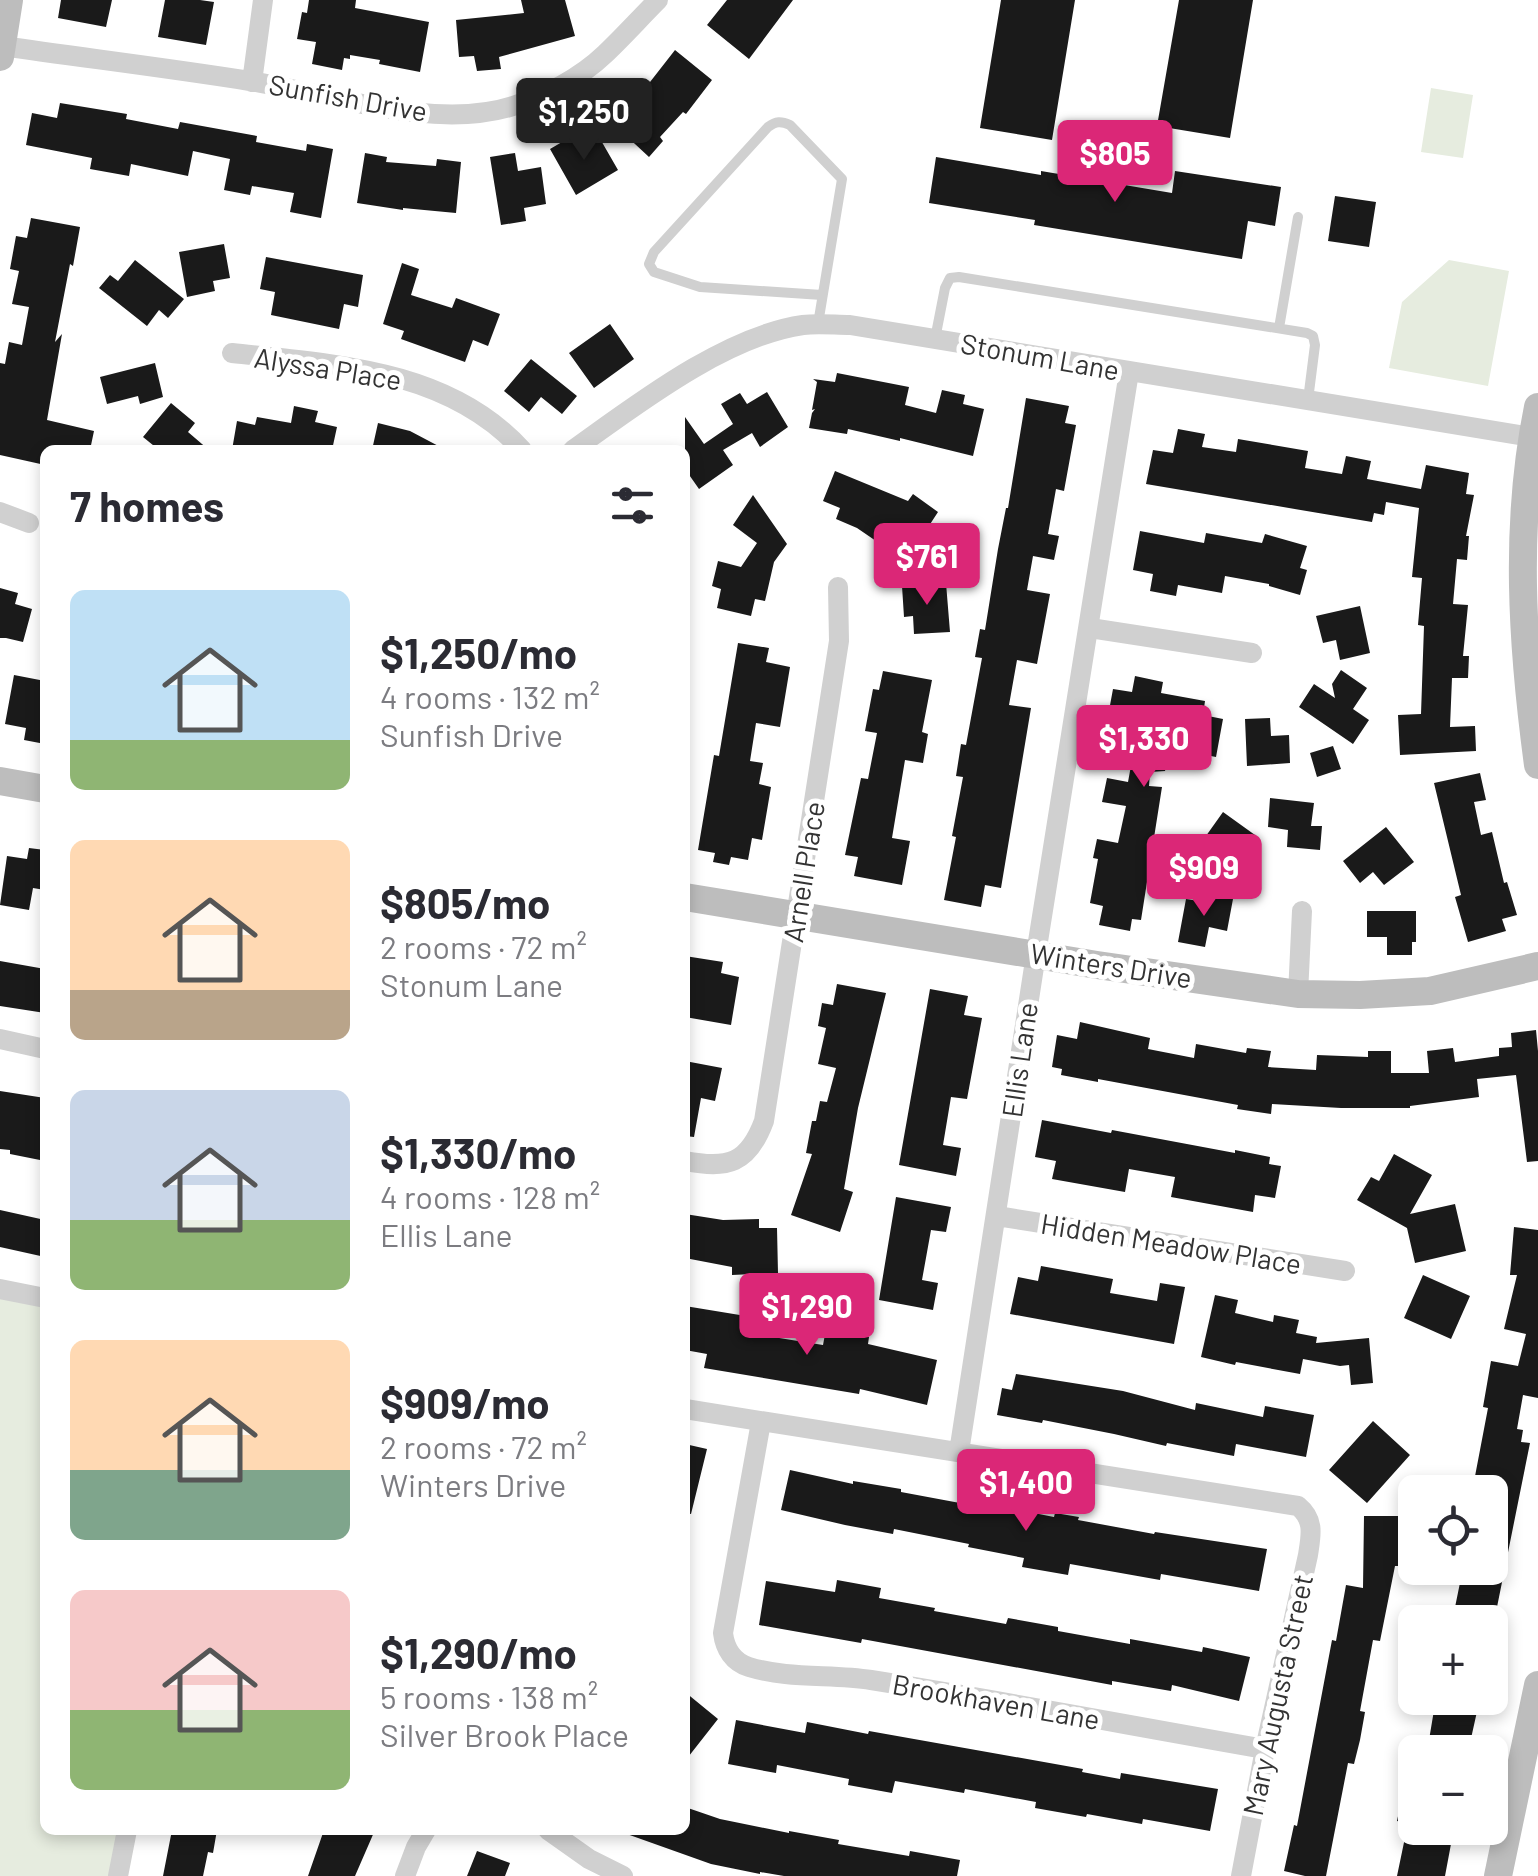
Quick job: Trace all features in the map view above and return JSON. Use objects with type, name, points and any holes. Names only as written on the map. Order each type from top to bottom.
[{"type":"street","points":[[1,51],[9,0]]},
{"type":"street","points":[[252,82],[264,0]]},
{"type":"street","name":"Sunfish Drive","points":[[1,51],[252,82],[390,109],[443,114],[500,110],[554,90],[602,57],[648,3]]},
{"type":"street","name":"Stonum Lane","points":[[580,445],[648,396],[708,360],[764,334],[804,324],[850,324],[1535,438]]},
{"type":"street","name":"Alyssa Place","points":[[232,354],[335,364],[432,388],[473,408],[518,445]]},
{"type":"street","name":"Ellis Lane","points":[[959,1452],[1129,372]]},
{"type":"street","points":[[1538,407],[1524,525],[1522,592],[1538,765]]},
{"type":"street","points":[[0,512],[29,524]]},
{"type":"street","name":"Arnell Place","points":[[690,1161],[720,1164],[739,1160],[758,1139],[764,1121],[839,641],[838,587]]},
{"type":"street","points":[[1090,628],[1252,653]]},
{"type":"street","points":[[0,780],[40,789]]},
{"type":"street","name":"Winters Drive","points":[[690,898],[1298,994],[1430,991],[1538,966]]},
{"type":"street","points":[[1298,994],[1302,911]]},
{"type":"street","points":[[0,1039],[40,1048]]},
{"type":"street","name":"Hidden Meadow Place","points":[[997,1216],[1344,1271]]},
{"type":"street","points":[[0,1289],[40,1297]]},
{"type":"street","points":[[690,1410],[959,1452]]},
{"type":"street","name":"Brookhaven Lane","points":[[761,1422],[722,1634],[730,1655],[746,1666],[866,1679],[1264,1748]]},
{"type":"street","name":"Mary Augusta Street","points":[[959,1452],[1298,1506],[1307,1514],[1312,1528],[1308,1556],[1264,1748],[1241,1876]]},
{"type":"street","points":[[1498,1876],[1538,1686]]},
{"type":"street","points":[[118,1876],[126,1835]]},
{"type":"street","points":[[405,1876],[423,1835]]},
{"type":"street","points":[[555,1835],[589,1859],[623,1876]]},
{"type":"lane","points":[[818,324],[842,179],[790,126],[775,122],[654,252],[649,264],[654,272],[700,287],[822,295]]},
{"type":"lane","points":[[1279,328],[1298,217]]},
{"type":"lane","points":[[935,339],[945,288],[950,278],[959,277],[1279,328],[1313,336],[1316,345],[1308,402]]},
{"type":"shaded area","points":[[1431,88],[1473,95],[1463,158],[1421,152]]},
{"type":"shaded area","points":[[1449,260],[1509,271],[1488,386],[1389,368],[1402,302]]},
{"type":"shaded area","points":[[0,1289],[40,1297],[40,1835],[126,1835],[118,1876],[0,1876]]},
{"type":"building","points":[[61,0],[112,0],[106,27],[58,18]]},
{"type":"building","points":[[165,0],[214,2],[206,45],[158,37]]},
{"type":"building","points":[[309,0],[356,0],[355,8],[429,22],[420,72],[350,55],[350,59],[344,58],[342,70],[312,64],[316,42],[297,39],[302,12],[307,13]]},
{"type":"building","points":[[521,0],[565,0],[575,36],[499,57],[501,69],[477,71],[474,56],[459,57],[456,20],[524,13]]},
{"type":"building","points":[[727,0],[793,0],[749,59],[707,25]]},
{"type":"building","points":[[1001,0],[1075,0],[1052,140],[980,128]]},
{"type":"building","points":[[1179,0],[1253,0],[1230,138],[1157,126]]},
{"type":"building","points":[[675,50],[712,80],[686,114],[683,112],[660,137],[663,141],[649,157],[607,118],[637,86],[643,91]]},
{"type":"building","points":[[60,103],[127,114],[126,119],[178,129],[180,122],[257,136],[256,142],[306,151],[307,144],[333,149],[321,218],[290,212],[294,193],[252,186],[250,195],[224,190],[230,159],[193,151],[188,176],[131,164],[129,176],[90,169],[92,158],[26,145],[32,113],[57,118]]},
{"type":"building","points":[[574,135],[582,148],[599,137],[618,170],[576,195],[550,149]]},
{"type":"building","points":[[365,153],[387,157],[386,162],[436,166],[437,159],[461,162],[456,213],[357,203]]},
{"type":"building","points":[[515,153],[518,171],[541,167],[546,204],[524,208],[526,221],[501,225],[490,157]]},
{"type":"building","points":[[936,157],[1172,193],[1175,171],[1281,187],[1275,226],[1248,221],[1242,259],[1034,225],[1035,220],[929,203]]},
{"type":"building","points":[[1335,196],[1376,202],[1369,247],[1328,241]]},
{"type":"building","points":[[31,218],[80,227],[55,342],[62,334],[47,420],[94,431],[91,445],[40,445],[40,464],[0,455],[0,363],[5,364],[9,342],[22,345],[29,307],[12,304],[19,271],[10,269],[16,236],[27,238]]},
{"type":"building","points":[[224,244],[230,278],[213,281],[215,291],[187,297],[179,252]]},
{"type":"building","points":[[266,257],[363,275],[358,307],[344,304],[339,329],[271,315],[275,292],[260,289]]},
{"type":"building","points":[[135,260],[184,299],[168,318],[159,310],[147,326],[99,288],[110,275],[118,281]]},
{"type":"building","points":[[402,263],[419,269],[411,295],[452,308],[456,298],[500,314],[488,346],[473,340],[465,362],[401,339],[404,331],[383,324]]},
{"type":"building","points":[[610,324],[634,359],[594,388],[569,353]]},
{"type":"building","points":[[531,359],[577,396],[562,414],[541,397],[529,412],[504,391]]},
{"type":"building","points":[[155,363],[163,397],[140,404],[138,396],[107,404],[100,377]]},
{"type":"building","points":[[837,373],[909,387],[905,405],[936,413],[942,390],[965,395],[963,404],[984,409],[973,456],[848,429],[847,434],[809,428],[815,409],[812,410],[817,382],[813,379],[835,382]]},
{"type":"building","points":[[767,392],[788,427],[760,447],[752,433],[723,450],[733,465],[699,489],[690,476],[685,417],[704,444],[733,424],[721,404],[740,393],[747,404]]},
{"type":"building","points":[[1026,398],[1069,406],[1065,423],[1076,425],[1064,491],[1056,489],[1048,534],[1059,536],[1054,560],[1033,556],[1027,590],[1050,594],[1037,664],[1017,660],[1009,705],[1031,708],[1001,888],[985,885],[981,907],[944,900],[963,777],[956,776],[961,744],[966,745],[982,658],[975,657],[980,629],[985,630]]},
{"type":"building","points":[[171,403],[195,423],[188,432],[203,445],[153,445],[143,437]]},
{"type":"building","points":[[294,406],[318,411],[315,422],[337,427],[333,445],[233,445],[237,421],[255,425],[257,417],[291,423]]},
{"type":"building","points":[[378,423],[410,431],[437,445],[373,445]]},
{"type":"building","points":[[1178,429],[1205,434],[1202,447],[1236,452],[1238,439],[1308,451],[1305,468],[1342,474],[1346,456],[1371,461],[1367,479],[1421,489],[1426,465],[1469,473],[1466,494],[1474,495],[1466,536],[1467,560],[1457,559],[1453,604],[1468,605],[1463,656],[1469,656],[1468,678],[1452,678],[1450,727],[1475,726],[1476,751],[1400,755],[1398,715],[1421,714],[1424,626],[1418,625],[1422,578],[1412,577],[1419,508],[1386,502],[1384,515],[1374,513],[1372,522],[1146,484],[1153,450],[1173,453]]},
{"type":"building","points":[[835,471],[908,501],[913,494],[938,512],[923,535],[916,530],[898,556],[857,528],[836,519],[840,508],[823,501]]},
{"type":"building","points":[[753,495],[787,544],[774,562],[765,601],[755,599],[751,616],[717,608],[721,589],[712,586],[718,561],[741,567],[757,543],[733,525]]},
{"type":"building","points":[[1140,531],[1204,543],[1206,533],[1262,543],[1265,534],[1307,546],[1300,568],[1307,570],[1300,595],[1269,584],[1225,576],[1222,593],[1178,585],[1176,596],[1150,591],[1153,574],[1133,570]]},
{"type":"building","points":[[946,583],[950,632],[914,634],[913,616],[904,617],[902,586]]},
{"type":"building","points":[[0,588],[18,593],[15,604],[32,609],[23,642],[0,638]]},
{"type":"building","points":[[1360,606],[1370,653],[1340,660],[1336,640],[1323,643],[1316,616]]},
{"type":"building","points":[[738,643],[769,648],[766,662],[790,667],[780,727],[756,723],[750,761],[763,763],[759,784],[771,787],[762,840],[752,838],[748,860],[731,857],[729,865],[713,862],[715,853],[698,850]]},
{"type":"building","points":[[1341,670],[1367,688],[1353,709],[1369,720],[1353,744],[1299,707],[1314,684],[1335,698],[1332,684]]},
{"type":"building","points":[[883,671],[932,680],[922,732],[928,734],[923,763],[905,760],[892,838],[910,841],[902,885],[854,876],[858,857],[845,855],[861,778],[868,779],[877,733],[865,731],[873,689],[879,690]]},
{"type":"building","points":[[14,675],[40,680],[40,743],[24,740],[26,728],[5,724]]},
{"type":"building","points":[[1135,676],[1163,682],[1161,693],[1205,701],[1203,715],[1223,719],[1216,757],[1170,748],[1165,771],[1150,772],[1149,786],[1162,787],[1141,920],[1132,919],[1130,931],[1099,925],[1103,906],[1090,903],[1098,859],[1093,858],[1097,839],[1118,843],[1126,806],[1102,802],[1107,778],[1128,782],[1137,733],[1106,727],[1113,689],[1132,692]]},
{"type":"building","points":[[1270,718],[1271,736],[1289,735],[1290,763],[1247,766],[1245,719]]},
{"type":"building","points":[[1333,746],[1341,769],[1317,777],[1310,753]]},
{"type":"building","points":[[1480,773],[1486,800],[1474,802],[1481,835],[1492,832],[1504,883],[1507,882],[1517,915],[1502,919],[1506,931],[1468,942],[1455,897],[1461,895],[1434,783]]},
{"type":"building","points":[[1270,798],[1314,803],[1311,826],[1322,826],[1320,850],[1287,847],[1288,830],[1268,827]]},
{"type":"building","points":[[1223,812],[1255,835],[1243,851],[1256,861],[1241,882],[1196,850]]},
{"type":"building","points":[[1386,827],[1414,862],[1384,885],[1373,872],[1360,883],[1343,861]]},
{"type":"building","points":[[29,848],[40,849],[40,889],[33,888],[29,910],[0,905],[7,856],[27,859]]},
{"type":"building","points":[[1206,894],[1233,899],[1227,931],[1209,927],[1205,947],[1178,942],[1186,899],[1205,902]]},
{"type":"building","points":[[1367,911],[1416,911],[1412,955],[1387,955],[1387,937],[1367,937]]},
{"type":"building","points":[[690,957],[723,962],[721,973],[739,977],[731,1025],[690,1018]]},
{"type":"building","points":[[0,961],[40,968],[40,1012],[0,1006]]},
{"type":"building","points":[[837,984],[886,993],[858,1108],[844,1189],[853,1192],[840,1232],[791,1215],[812,1154],[806,1153],[812,1121],[816,1121],[820,1101],[827,1102],[836,1068],[818,1064],[826,1028],[818,1026],[822,1003],[833,1005]]},
{"type":"building","points":[[930,989],[968,996],[964,1015],[982,1018],[967,1099],[951,1097],[943,1145],[961,1148],[956,1176],[899,1165]]},
{"type":"building","points":[[1080,1022],[1150,1038],[1148,1049],[1194,1058],[1196,1044],[1246,1053],[1247,1048],[1271,1051],[1268,1067],[1316,1070],[1317,1055],[1368,1057],[1368,1051],[1391,1051],[1391,1073],[1429,1073],[1427,1051],[1453,1048],[1455,1062],[1499,1056],[1499,1048],[1512,1047],[1511,1033],[1536,1030],[1538,1161],[1527,1162],[1516,1075],[1477,1079],[1479,1097],[1410,1108],[1272,1104],[1271,1114],[1061,1075],[1062,1069],[1052,1067],[1057,1035],[1077,1039]]},
{"type":"building","points":[[690,1062],[722,1068],[715,1101],[701,1098],[694,1137],[690,1137]]},
{"type":"building","points":[[0,1091],[40,1097],[40,1160],[0,1149]]},
{"type":"building","points":[[1042,1120],[1270,1157],[1269,1164],[1281,1166],[1275,1198],[1255,1195],[1253,1212],[1171,1197],[1175,1177],[1129,1169],[1125,1192],[1052,1179],[1056,1161],[1035,1157]]},
{"type":"building","points":[[1394,1154],[1432,1175],[1410,1214],[1455,1204],[1466,1251],[1415,1263],[1407,1228],[1357,1200],[1371,1177],[1379,1181]]},
{"type":"building","points":[[896,1197],[951,1207],[946,1232],[931,1230],[922,1280],[938,1283],[933,1310],[879,1300]]},
{"type":"building","points":[[0,1210],[40,1219],[40,1256],[0,1247]]},
{"type":"building","points":[[690,1215],[723,1220],[759,1219],[759,1228],[777,1228],[778,1273],[732,1275],[732,1267],[690,1259]]},
{"type":"building","points":[[1514,1227],[1538,1230],[1538,1398],[1523,1395],[1517,1429],[1523,1430],[1521,1442],[1530,1443],[1508,1552],[1508,1475],[1475,1475],[1488,1408],[1483,1407],[1491,1361],[1518,1366],[1526,1334],[1504,1329],[1517,1275],[1510,1275]]},
{"type":"building","points":[[1041,1266],[1113,1279],[1110,1293],[1157,1301],[1160,1283],[1185,1287],[1174,1344],[1010,1314],[1018,1277],[1038,1281]]},
{"type":"building","points":[[1423,1275],[1470,1296],[1451,1339],[1404,1318]]},
{"type":"building","points":[[1215,1295],[1238,1300],[1235,1313],[1273,1322],[1274,1315],[1299,1320],[1296,1333],[1317,1337],[1316,1343],[1369,1338],[1373,1383],[1351,1385],[1349,1365],[1303,1359],[1300,1374],[1201,1357]]},
{"type":"building","points":[[690,1307],[758,1318],[755,1334],[823,1345],[826,1329],[869,1337],[868,1344],[937,1360],[927,1405],[860,1389],[859,1394],[704,1368],[707,1354],[690,1351]]},
{"type":"building","points":[[1016,1374],[1123,1391],[1195,1410],[1196,1403],[1263,1417],[1265,1406],[1314,1415],[1306,1457],[1236,1444],[1234,1456],[997,1415],[1002,1388],[1012,1390]]},
{"type":"building","points":[[1373,1421],[1410,1455],[1367,1503],[1329,1470]]},
{"type":"building","points":[[690,1445],[707,1449],[690,1514]]},
{"type":"building","points":[[790,1470],[976,1506],[977,1502],[1054,1517],[1055,1513],[1154,1534],[1267,1549],[1259,1591],[1161,1574],[1160,1580],[1070,1564],[1068,1575],[1022,1567],[1024,1558],[968,1547],[969,1544],[894,1529],[893,1534],[781,1510]]},
{"type":"building","points":[[1364,1516],[1398,1516],[1398,1566],[1380,1641],[1373,1640],[1360,1711],[1365,1712],[1360,1740],[1354,1764],[1348,1763],[1326,1876],[1284,1871],[1294,1825],[1297,1826],[1346,1585],[1363,1588]]},
{"type":"building","points":[[837,1580],[881,1588],[879,1598],[935,1608],[934,1611],[1006,1624],[1008,1618],[1130,1644],[1130,1639],[1250,1657],[1239,1701],[1172,1685],[1171,1691],[1112,1681],[1112,1685],[862,1639],[861,1643],[759,1625],[766,1581],[835,1592]]},
{"type":"building","points":[[1460,1585],[1501,1585],[1497,1605],[1455,1605]]},
{"type":"building","points":[[690,1696],[718,1719],[690,1755]]},
{"type":"building","points":[[1433,1715],[1476,1715],[1472,1735],[1430,1735]]},
{"type":"building","points":[[736,1720],[805,1733],[807,1722],[1083,1769],[1082,1772],[1120,1779],[1121,1773],[1218,1789],[1210,1831],[1143,1819],[1142,1824],[1087,1814],[1086,1817],[1035,1808],[1036,1802],[965,1789],[964,1793],[895,1781],[892,1793],[848,1785],[849,1779],[777,1765],[776,1773],[728,1764]]},
{"type":"building","points":[[690,1809],[720,1819],[839,1840],[838,1844],[960,1860],[957,1876],[784,1876],[711,1864],[630,1835],[690,1835]]},
{"type":"building","points":[[171,1835],[216,1835],[203,1876],[163,1876]]},
{"type":"building","points":[[322,1835],[373,1835],[355,1876],[308,1876]]},
{"type":"building","points":[[1403,1845],[1451,1845],[1445,1876],[1397,1876]]},
{"type":"building","points":[[477,1851],[510,1863],[505,1876],[467,1876]]}]
